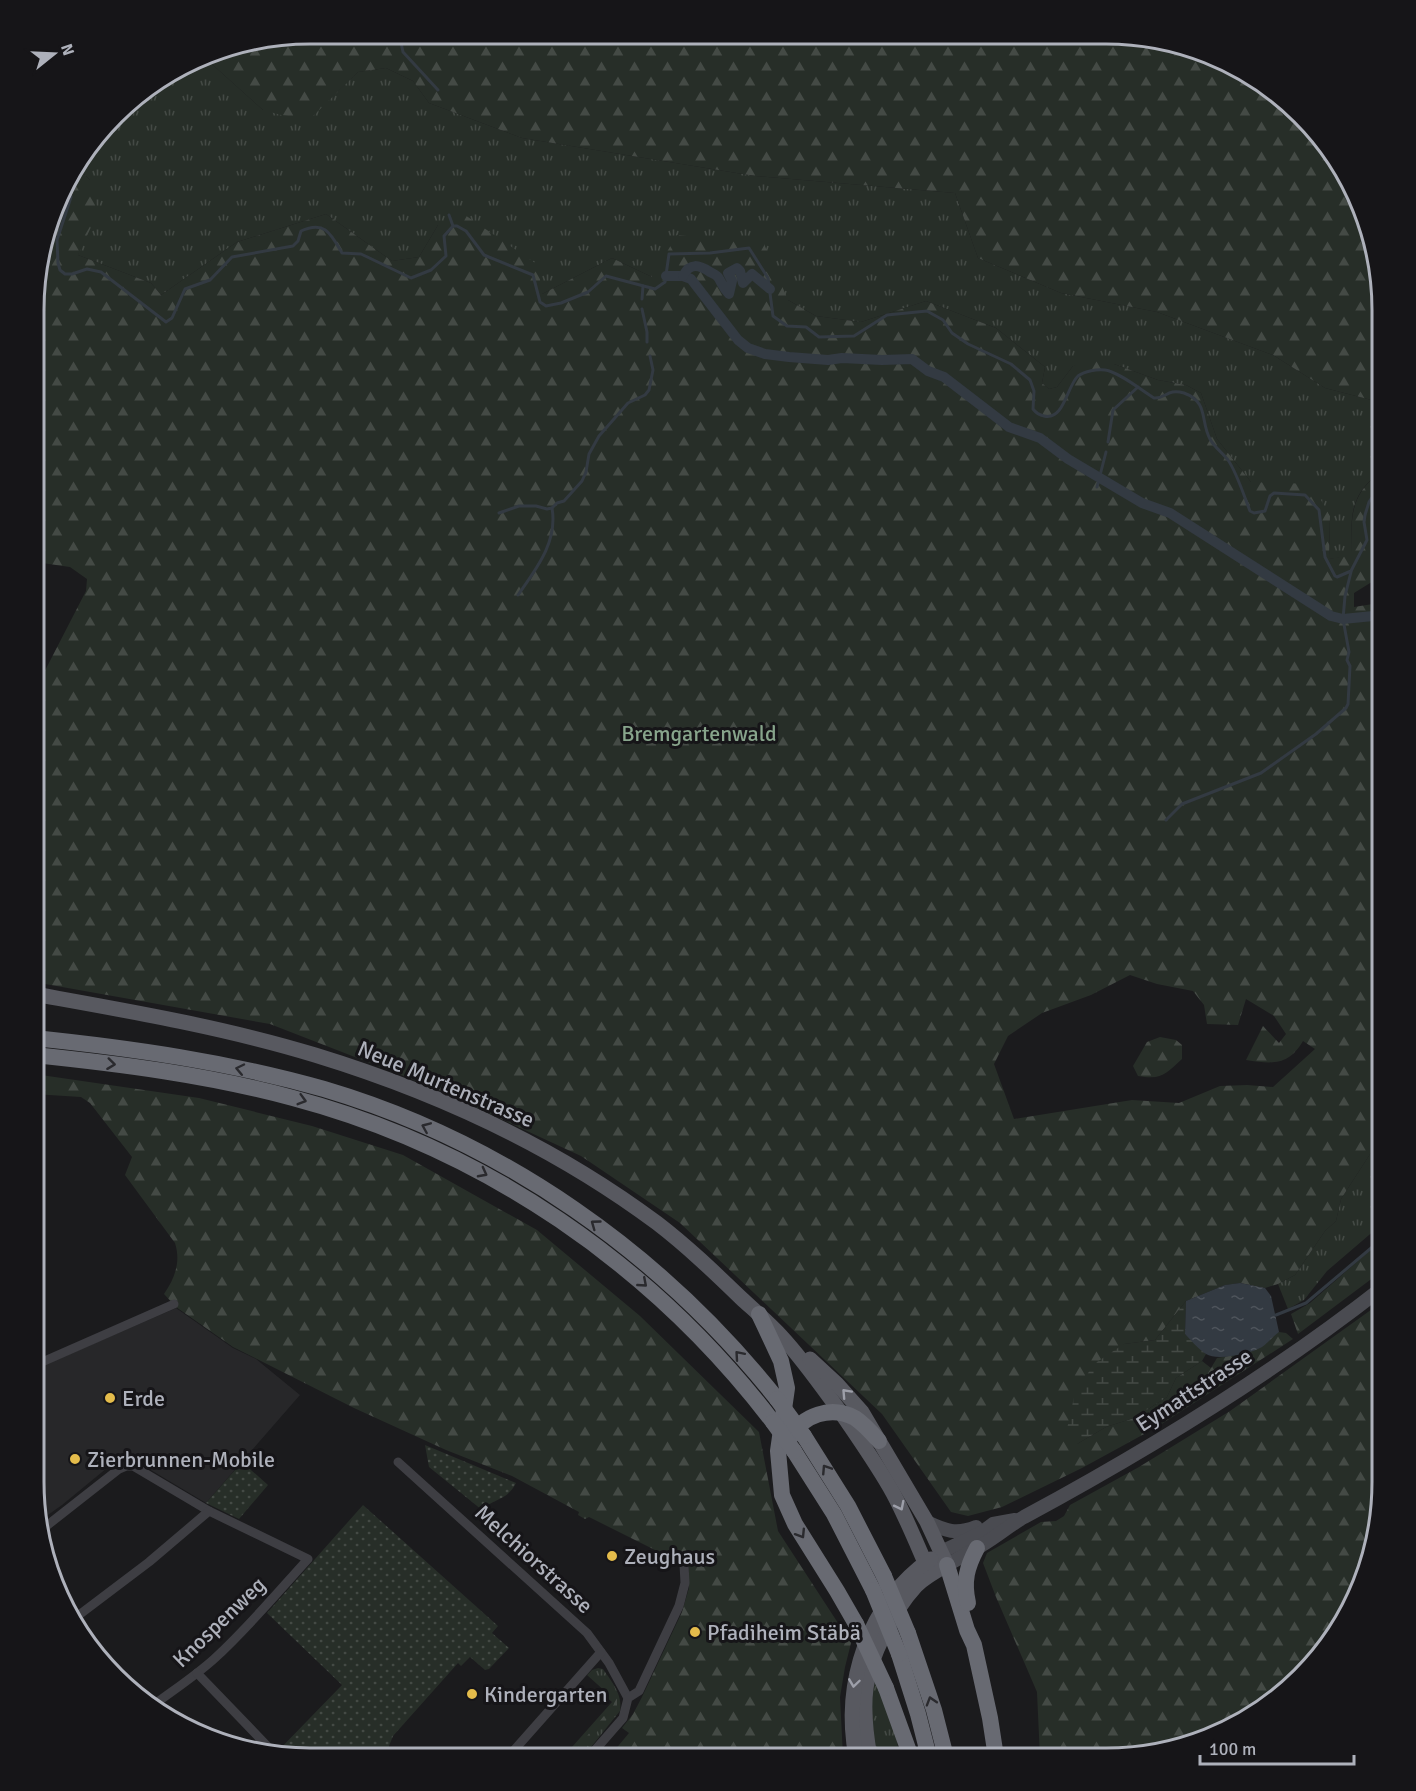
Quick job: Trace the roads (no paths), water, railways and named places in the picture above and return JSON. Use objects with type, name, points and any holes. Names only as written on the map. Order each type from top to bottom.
[{"type":"highway","points":[[44,1039],[175,1056],[272,1076],[377,1107],[453,1139],[501,1164],[548,1191],[635,1255],[717,1330],[777,1400],[804,1436],[848,1506],[884,1576],[908,1633],[934,1710],[943,1748]]},
{"type":"highway","points":[[44,1056],[180,1074],[242,1085],[345,1113],[395,1132],[468,1165],[515,1191],[561,1220],[632,1273],[705,1341],[741,1382],[794,1451],[834,1514],[873,1590],[898,1654],[927,1748]]},
{"type":"highway","points":[[759,1314],[781,1361],[787,1388],[778,1451],[782,1495],[790,1516],[856,1624],[886,1688],[908,1748]]},
{"type":"highway","points":[[779,1480],[789,1440],[802,1422],[815,1415],[830,1412],[854,1418],[879,1441]]},
{"type":"highway","points":[[974,1645],[975,1629],[965,1590],[965,1576],[977,1548]]},
{"type":"highway","points":[[944,1558],[974,1645],[995,1748]]},
{"type":"main road","name":"Neue Murtenstrasse","points":[[44,996],[261,1040],[365,1072],[459,1109],[533,1145],[588,1176],[685,1246],[850,1398],[866,1418],[927,1522],[944,1558]]},
{"type":"main road","name":"Eymattstrasse","points":[[944,1558],[977,1548],[1023,1518],[1088,1483],[1194,1418],[1290,1355],[1372,1296]]},
{"type":"main road","name":"Neue Murtenstrasse","points":[[782,1336],[816,1378],[870,1455],[911,1528],[928,1569]]},
{"type":"main road","name":"Eymattstrasse","points":[[927,1522],[938,1527],[963,1532],[982,1525],[1023,1518]]},
{"type":"main road","name":"Eymattstrasse","points":[[855,1748],[852,1720],[854,1680],[861,1654],[880,1617],[909,1576],[928,1569],[993,1524]]},
{"type":"main road","name":"Eymattstrasse","points":[[869,1748],[865,1720],[869,1672],[879,1646],[903,1604],[928,1569]]},
{"type":"street","points":[[44,1361],[174,1304]]},
{"type":"street","name":"Melchiorstrasse","points":[[398,1462],[577,1623],[601,1652],[628,1698]]},
{"type":"street","points":[[48,1526],[119,1469],[126,1466],[139,1468],[209,1511],[149,1562],[79,1615]]},
{"type":"street","name":"Knospenweg","points":[[160,1701],[197,1673],[250,1624],[308,1559],[209,1511]]},
{"type":"street","points":[[597,1748],[623,1718],[628,1698],[639,1691],[679,1606],[685,1583],[684,1564]]},
{"type":"street","points":[[516,1748],[601,1652]]},
{"type":"street","points":[[197,1673],[265,1743]]},
{"type":"water","points":[[1240,1283],[1265,1288],[1271,1296],[1279,1332],[1262,1347],[1250,1352],[1225,1357],[1206,1354],[1185,1334],[1186,1301],[1225,1285]]},
{"type":"waterway","points":[[401,44],[403,52],[438,90]]},
{"type":"waterway","points":[[70,194],[57,240],[60,270],[65,274],[87,269],[101,272],[166,322],[172,318],[185,289],[210,280],[232,257],[293,246],[298,241],[301,231],[316,227],[322,228],[331,235],[342,253],[361,254],[411,278],[431,270],[446,256],[444,236],[453,226],[457,226],[466,231],[484,255],[533,275],[540,302],[546,306],[561,303],[588,292],[606,276],[655,289],[665,282],[669,254],[710,253],[749,248],[768,278],[773,316],[787,326],[806,327],[819,337],[854,336],[887,315],[927,311],[943,320],[952,333],[968,344],[1011,364],[1030,380],[1034,391],[1033,409],[1041,415],[1051,416],[1056,413],[1078,376],[1095,370],[1111,371],[1154,398],[1174,392],[1192,397],[1201,407],[1210,439],[1234,471],[1250,511],[1254,513],[1265,511],[1270,496],[1274,493],[1305,495],[1319,510],[1325,557],[1337,577],[1351,571],[1367,540],[1364,522],[1372,498]]},
{"type":"waterway","points":[[449,215],[453,226]]},
{"type":"waterway","points":[[683,276],[689,268],[695,266],[702,268],[718,277],[729,294],[732,281],[728,273],[737,268],[743,283],[752,274],[770,289]]},
{"type":"waterway","points":[[666,276],[683,276],[691,279],[738,340],[748,348],[765,354],[828,360],[842,358],[912,359],[928,371],[944,377],[1009,427],[1040,438],[1068,459],[1142,503],[1170,513],[1331,616],[1343,619],[1372,616]]},
{"type":"waterway","points":[[642,299],[643,286]]},
{"type":"waterway","points":[[642,309],[647,342]]},
{"type":"waterway","points":[[499,513],[519,506],[536,506],[547,509],[564,501],[582,481],[589,454],[599,436],[628,403],[645,395],[649,390],[653,370],[650,356]]},
{"type":"waterway","points":[[1108,442],[1113,410],[1138,387]]},
{"type":"waterway","points":[[1097,487],[1106,452]]},
{"type":"waterway","points":[[518,595],[549,544],[552,532],[552,508]]},
{"type":"waterway","points":[[1166,820],[1182,804],[1261,773],[1316,734],[1346,708],[1350,666],[1347,660],[1349,652],[1343,619],[1345,596],[1351,572]]},
{"type":"waterway","points":[[1276,1315],[1306,1303],[1372,1247]]},
{"type":"place","name":"Erde","points":[[110,1398]]},
{"type":"place","name":"Zierbrunnen-Mobile","points":[[75,1459]]},
{"type":"place","name":"Zeughaus","points":[[612,1556]]},
{"type":"place","name":"Pfadiheim Stäbä","points":[[695,1632]]},
{"type":"place","name":"Kindergarten","points":[[472,1694]]},
{"type":"park label","name":"Bremgartenwald","points":[[699,733]]}]
